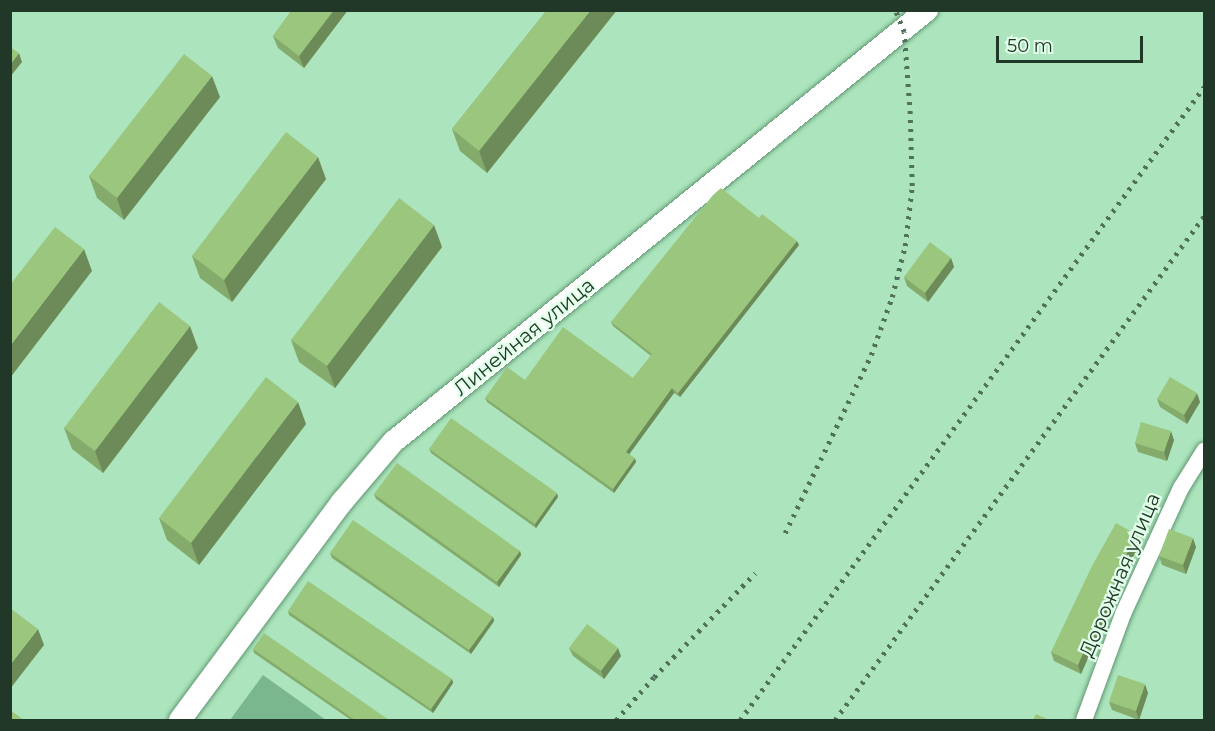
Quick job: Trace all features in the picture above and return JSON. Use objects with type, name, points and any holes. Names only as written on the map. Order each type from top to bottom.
[{"type":"main road","name":"Линейная улица","points":[[180,720],[342,502],[393,442],[927,10]]},
{"type":"street","name":"Дорожная улица","points":[[1084,720],[1123,614],[1180,488],[1204,451]]},
{"type":"green space","points":[[263,675],[326,720],[230,720]]},
{"type":"building","points":[[292,10],[334,10],[299,56],[273,36]]},
{"type":"building","points":[[547,10],[591,10],[479,151],[452,129]]},
{"type":"building","points":[[10,47],[19,53],[10,65]]},
{"type":"building","points":[[184,54],[212,76],[117,198],[89,176]]},
{"type":"building","points":[[286,132],[318,157],[224,280],[192,256]]},
{"type":"building","points":[[721,188],[759,218],[762,214],[797,241],[678,393],[672,388],[626,452],[635,458],[613,489],[485,398],[507,367],[525,380],[563,327],[633,378],[652,354],[611,322]]},
{"type":"building","points":[[399,198],[434,225],[327,366],[291,340]]},
{"type":"building","points":[[55,227],[84,249],[10,346],[10,285]]},
{"type":"building","points":[[930,242],[951,258],[925,293],[904,277]]},
{"type":"building","points":[[159,302],[190,326],[95,451],[64,428]]},
{"type":"building","points":[[266,377],[298,402],[191,543],[159,518]]},
{"type":"building","points":[[1170,377],[1197,393],[1184,415],[1157,399]]},
{"type":"building","points":[[451,418],[557,493],[535,524],[429,449]]},
{"type":"building","points":[[1141,422],[1171,431],[1164,452],[1135,443]]},
{"type":"building","points":[[397,463],[520,551],[497,582],[374,494]]},
{"type":"building","points":[[353,520],[493,617],[469,650],[330,553]]},
{"type":"building","points":[[1116,523],[1137,535],[1112,580],[1115,581],[1078,665],[1051,652],[1092,566]]},
{"type":"building","points":[[1169,529],[1193,538],[1183,565],[1159,556]]},
{"type":"building","points":[[308,581],[452,679],[431,709],[288,611]]},
{"type":"building","points":[[10,608],[38,629],[10,665]]},
{"type":"building","points":[[587,624],[618,648],[601,671],[569,648]]},
{"type":"building","points":[[264,633],[389,720],[355,720],[253,649]]},
{"type":"building","points":[[1118,675],[1145,684],[1136,711],[1109,702]]},
{"type":"building","points":[[10,710],[24,720],[10,720]]},
{"type":"building","points":[[1036,714],[1049,720],[1033,720]]},
{"type":"railway","points":[[785,533],[871,355],[892,297],[905,246],[912,186],[910,114],[904,32],[895,10]]},
{"type":"railway","points":[[740,720],[1204,87]]},
{"type":"railway","points":[[835,720],[1204,216]]},
{"type":"railway","points":[[616,720],[654,677],[755,573]]}]
